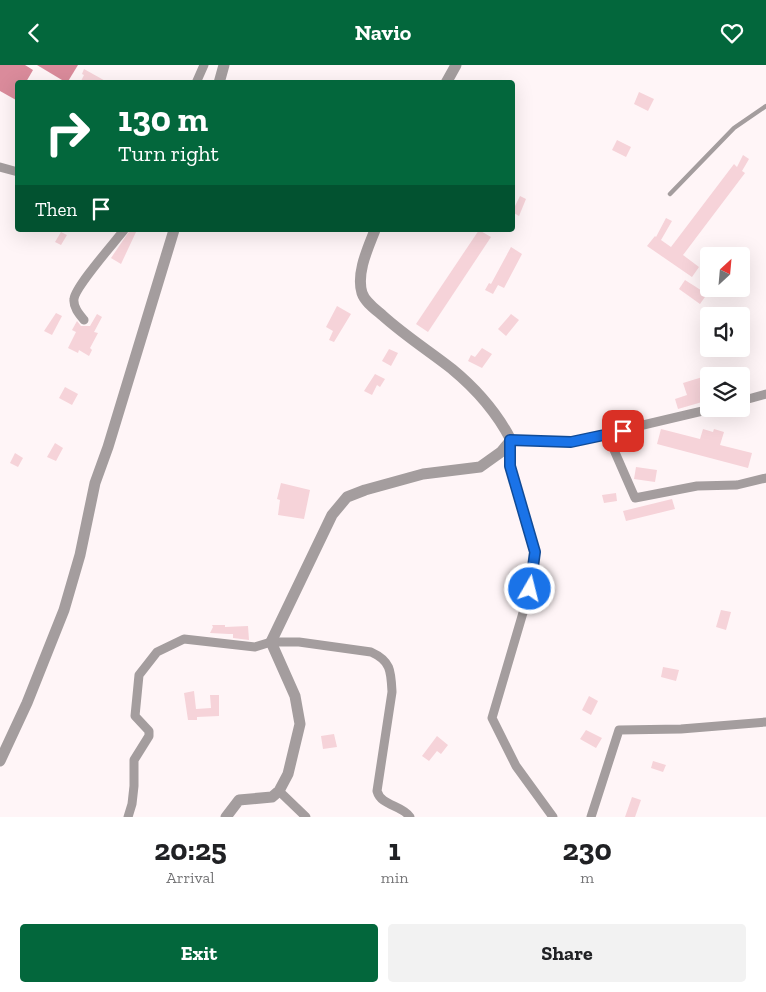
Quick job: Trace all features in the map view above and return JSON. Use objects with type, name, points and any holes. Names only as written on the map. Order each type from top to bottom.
[{"type":"street","points":[[197,80],[204,65]]},
{"type":"street","points":[[221,80],[224,65]]},
{"type":"street","points":[[448,80],[456,65]]},
{"type":"street","points":[[0,167],[15,171]]},
{"type":"street","points":[[84,320],[76,310],[74,299],[80,287],[122,232]]},
{"type":"street","points":[[0,761],[27,703],[64,610],[80,555],[95,483],[108,447],[173,232]]},
{"type":"street","points":[[374,232],[364,261],[361,279],[363,295],[370,304],[404,334],[452,370],[476,392],[500,421],[510,440],[510,466],[535,552],[530,589],[492,718],[516,766],[553,817]]},
{"type":"street","points":[[750,398],[766,394]]},
{"type":"street","points":[[510,440],[571,442],[700,412]]},
{"type":"street","points":[[606,434],[634,499],[696,485],[737,485],[766,477]]},
{"type":"street","points":[[226,817],[239,800],[272,797],[279,791],[288,774],[300,724],[295,696],[271,641],[332,515],[347,497],[365,490],[423,475],[480,467],[502,451],[510,440]]},
{"type":"street","points":[[128,817],[132,804],[134,760],[149,735],[149,731],[136,717],[139,675],[157,652],[184,639],[254,647],[271,641],[299,642],[370,652],[381,657],[386,661],[392,692],[377,791],[381,799],[407,813],[410,817]]},
{"type":"street","points":[[590,817],[620,730],[681,729],[766,722]]},
{"type":"street","points":[[279,791],[306,817]]},
{"type":"lane","points":[[670,194],[734,128],[766,106]]},
{"type":"shaded area","points":[[0,65],[25,65],[33,70],[27,80],[15,80],[15,99],[0,91]]},
{"type":"shaded area","points":[[37,65],[78,65],[69,80],[62,80]]},
{"type":"building","points":[[84,69],[104,80],[82,80],[84,75],[82,74]]},
{"type":"building","points":[[639,92],[654,99],[648,111],[634,104]]},
{"type":"building","points":[[617,140],[631,147],[626,157],[612,150]]},
{"type":"building","points":[[743,155],[749,159],[742,171],[745,173],[683,255],[699,267],[692,277],[647,246],[656,237],[666,218],[672,221],[661,240],[671,247],[734,164],[737,167]]},
{"type":"building","points":[[520,196],[526,199],[519,216],[515,214],[515,206]]},
{"type":"building","points":[[61,232],[67,235],[61,245],[55,242]]},
{"type":"building","points":[[129,232],[136,232],[121,264],[111,258]]},
{"type":"building","points":[[478,232],[482,232],[491,237],[428,332],[416,324]]},
{"type":"building","points":[[511,247],[522,254],[504,288],[498,285],[493,294],[485,290],[489,283],[491,284]]},
{"type":"building","points":[[685,280],[700,290],[700,297],[705,297],[700,304],[679,289]]},
{"type":"building","points":[[337,306],[351,314],[334,342],[329,340],[333,331],[326,327]]},
{"type":"building","points":[[56,313],[62,316],[52,335],[44,331]]},
{"type":"building","points":[[97,314],[102,317],[94,332],[98,333],[90,348],[92,350],[89,356],[79,350],[78,353],[68,348],[76,332],[72,330],[77,321],[81,326],[90,326]]},
{"type":"building","points":[[511,314],[519,320],[506,336],[498,329]]},
{"type":"building","points":[[482,348],[492,354],[482,368],[468,361],[471,355],[475,357]]},
{"type":"building","points":[[389,349],[398,353],[391,366],[382,361]]},
{"type":"building","points":[[375,374],[385,379],[380,387],[377,385],[372,395],[364,391]]},
{"type":"building","points":[[700,378],[700,403],[678,409],[675,399],[687,395],[683,383]]},
{"type":"building","points":[[65,387],[78,394],[72,405],[59,398]]},
{"type":"building","points":[[661,429],[700,439],[703,429],[713,432],[714,429],[724,432],[720,445],[752,453],[748,468],[657,444]]},
{"type":"building","points":[[55,443],[63,448],[56,461],[47,457]]},
{"type":"building","points":[[15,453],[23,458],[18,467],[10,463]]},
{"type":"building","points":[[636,467],[657,470],[655,482],[634,479]]},
{"type":"building","points":[[281,483],[310,490],[304,519],[278,515],[280,500],[277,499]]},
{"type":"building","points":[[616,493],[617,501],[604,503],[602,495]]},
{"type":"building","points":[[672,499],[675,509],[626,521],[623,511]]},
{"type":"building","points":[[721,610],[731,612],[726,630],[716,627]]},
{"type":"building","points":[[212,625],[225,625],[225,627],[248,626],[249,640],[233,638],[233,634],[210,633]]},
{"type":"building","points":[[663,667],[679,670],[676,681],[661,677]]},
{"type":"building","points":[[194,691],[196,709],[211,708],[210,695],[219,695],[219,716],[197,717],[197,720],[188,720],[184,693]]},
{"type":"building","points":[[589,696],[598,701],[591,715],[582,710]]},
{"type":"building","points":[[586,730],[602,738],[596,748],[580,739]]},
{"type":"building","points":[[334,734],[337,747],[323,749],[321,736]]},
{"type":"building","points":[[437,736],[448,745],[441,754],[437,751],[429,761],[422,756]]},
{"type":"building","points":[[653,761],[666,765],[663,772],[651,768]]},
{"type":"building","points":[[632,797],[641,800],[635,817],[625,817]]},
{"type":"route","points":[[530,589],[535,552],[510,466],[510,440],[571,442],[623,431]]}]
